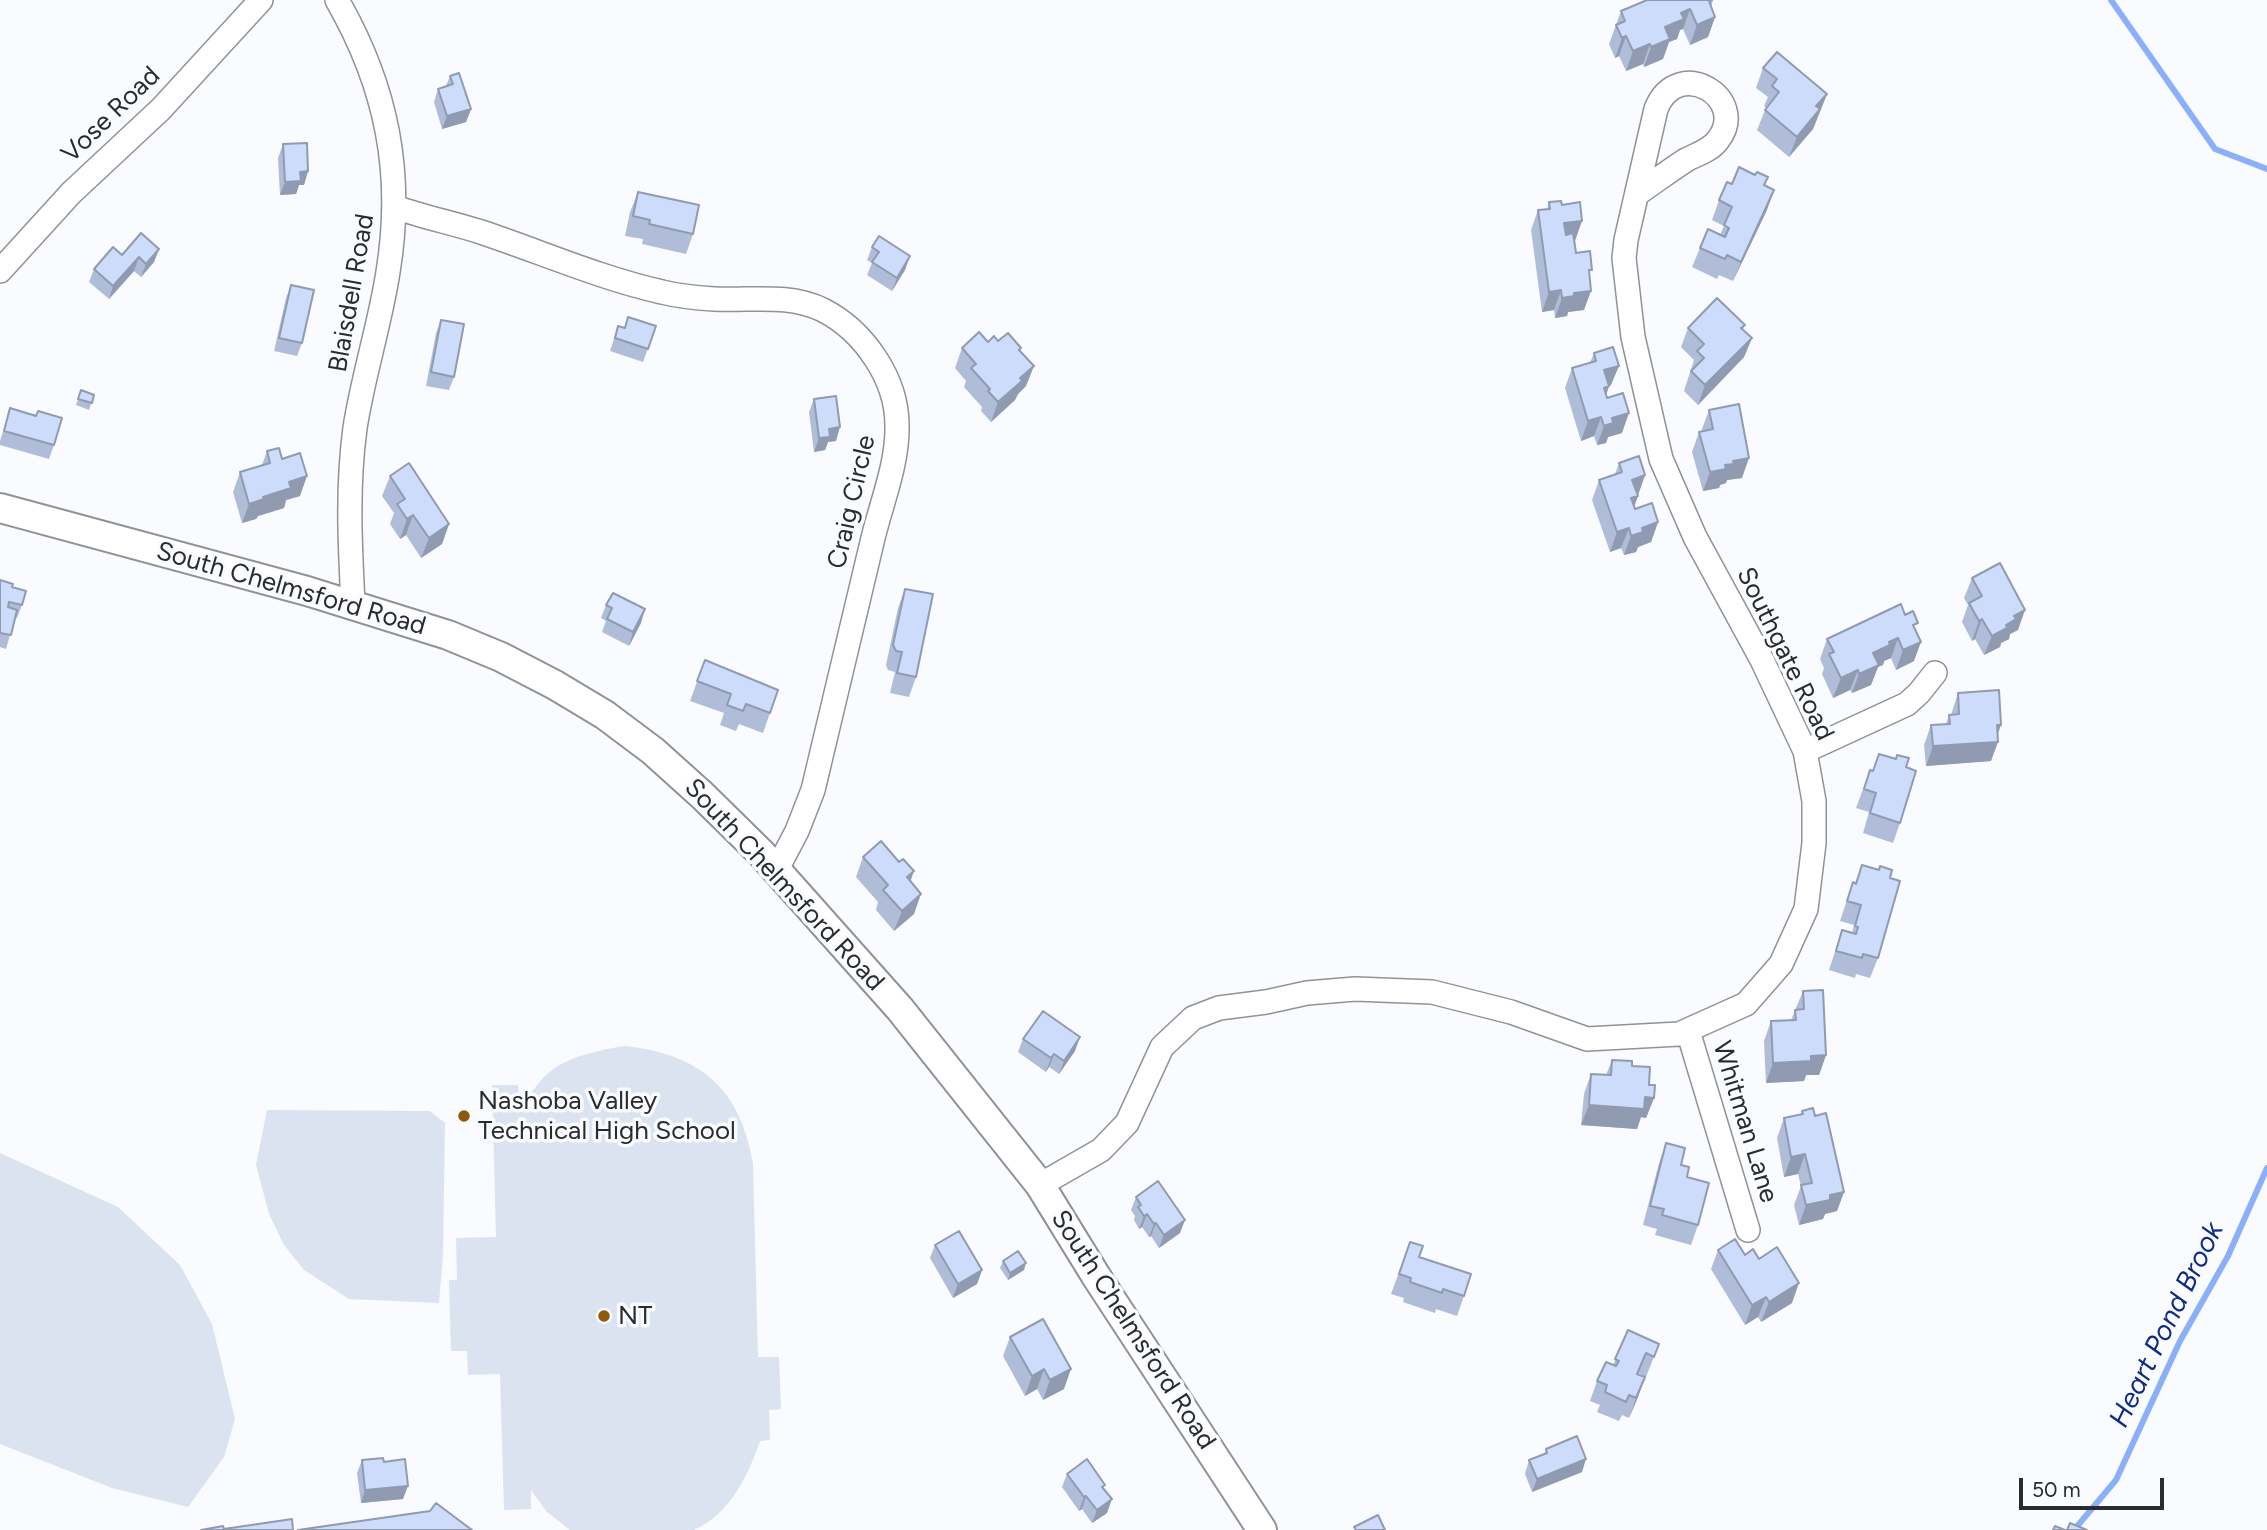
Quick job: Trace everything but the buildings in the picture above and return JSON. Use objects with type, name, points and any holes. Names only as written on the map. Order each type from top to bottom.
[{"type":"main road","name":"South Chelmsford Road","points":[[0,508],[353,604],[448,635],[501,657],[555,685],[605,715],[653,751],[703,796],[776,871],[900,1009],[1040,1185],[1096,1276],[1262,1530]]},
{"type":"street","name":"Vose Road","points":[[0,271],[71,193],[161,109],[261,0]]},
{"type":"street","name":"Blaisdell Road","points":[[337,0],[350,22],[379,92],[395,177],[395,207],[388,273],[355,427],[348,515],[353,604]]},
{"type":"street","name":"Southgate Road","points":[[1040,1185],[1101,1150],[1127,1123],[1162,1047],[1193,1018],[1219,1008],[1307,993],[1355,989],[1432,992],[1511,1012],[1587,1039],[1679,1034],[1746,1004],[1781,964],[1806,909],[1814,843],[1814,801],[1805,751],[1762,660],[1695,537],[1661,459],[1633,337],[1625,275],[1626,240],[1656,109],[1662,96],[1674,87],[1690,83],[1712,90],[1722,102],[1726,117],[1726,125],[1719,140],[1637,194]]},
{"type":"street","name":"Craig Circle","points":[[395,207],[662,292],[713,299],[793,300],[823,311],[851,330],[877,360],[890,389],[898,424],[894,458],[813,790],[797,831],[776,871]]},
{"type":"street","points":[[1805,751],[1907,704],[1935,673]]},
{"type":"street","name":"Whitman Lane","points":[[1688,1031],[1748,1230]]},
{"type":"shaded area","name":"NT","points":[[625,1046],[675,1057],[713,1080],[738,1115],[753,1164],[758,1357],[779,1357],[781,1409],[769,1410],[770,1440],[760,1441],[736,1493],[718,1514],[694,1530],[570,1530],[546,1511],[531,1490],[531,1509],[504,1510],[500,1374],[468,1375],[467,1351],[451,1351],[449,1280],[457,1280],[456,1238],[496,1237],[492,1085],[518,1085],[520,1108],[543,1078],[560,1065],[587,1054]]},
{"type":"shaded area","points":[[267,1110],[430,1111],[445,1123],[443,1254],[439,1303],[349,1299],[304,1270],[284,1245],[269,1214],[256,1165]]},
{"type":"shaded area","points":[[0,1153],[118,1207],[180,1265],[212,1324],[235,1419],[224,1457],[188,1507],[112,1488],[0,1444]]},
{"type":"waterway","name":"Heart Pond Brook","points":[[2111,0],[2215,149],[2267,169]]},
{"type":"waterway","name":"Heart Pond Brook","points":[[2074,1530],[2116,1480],[2180,1341],[2228,1256],[2267,1168]]},
{"type":"place","name":"Nashoba Valley Technical High School","points":[[464,1116]]},
{"type":"place","name":"NT","points":[[604,1316]]}]
